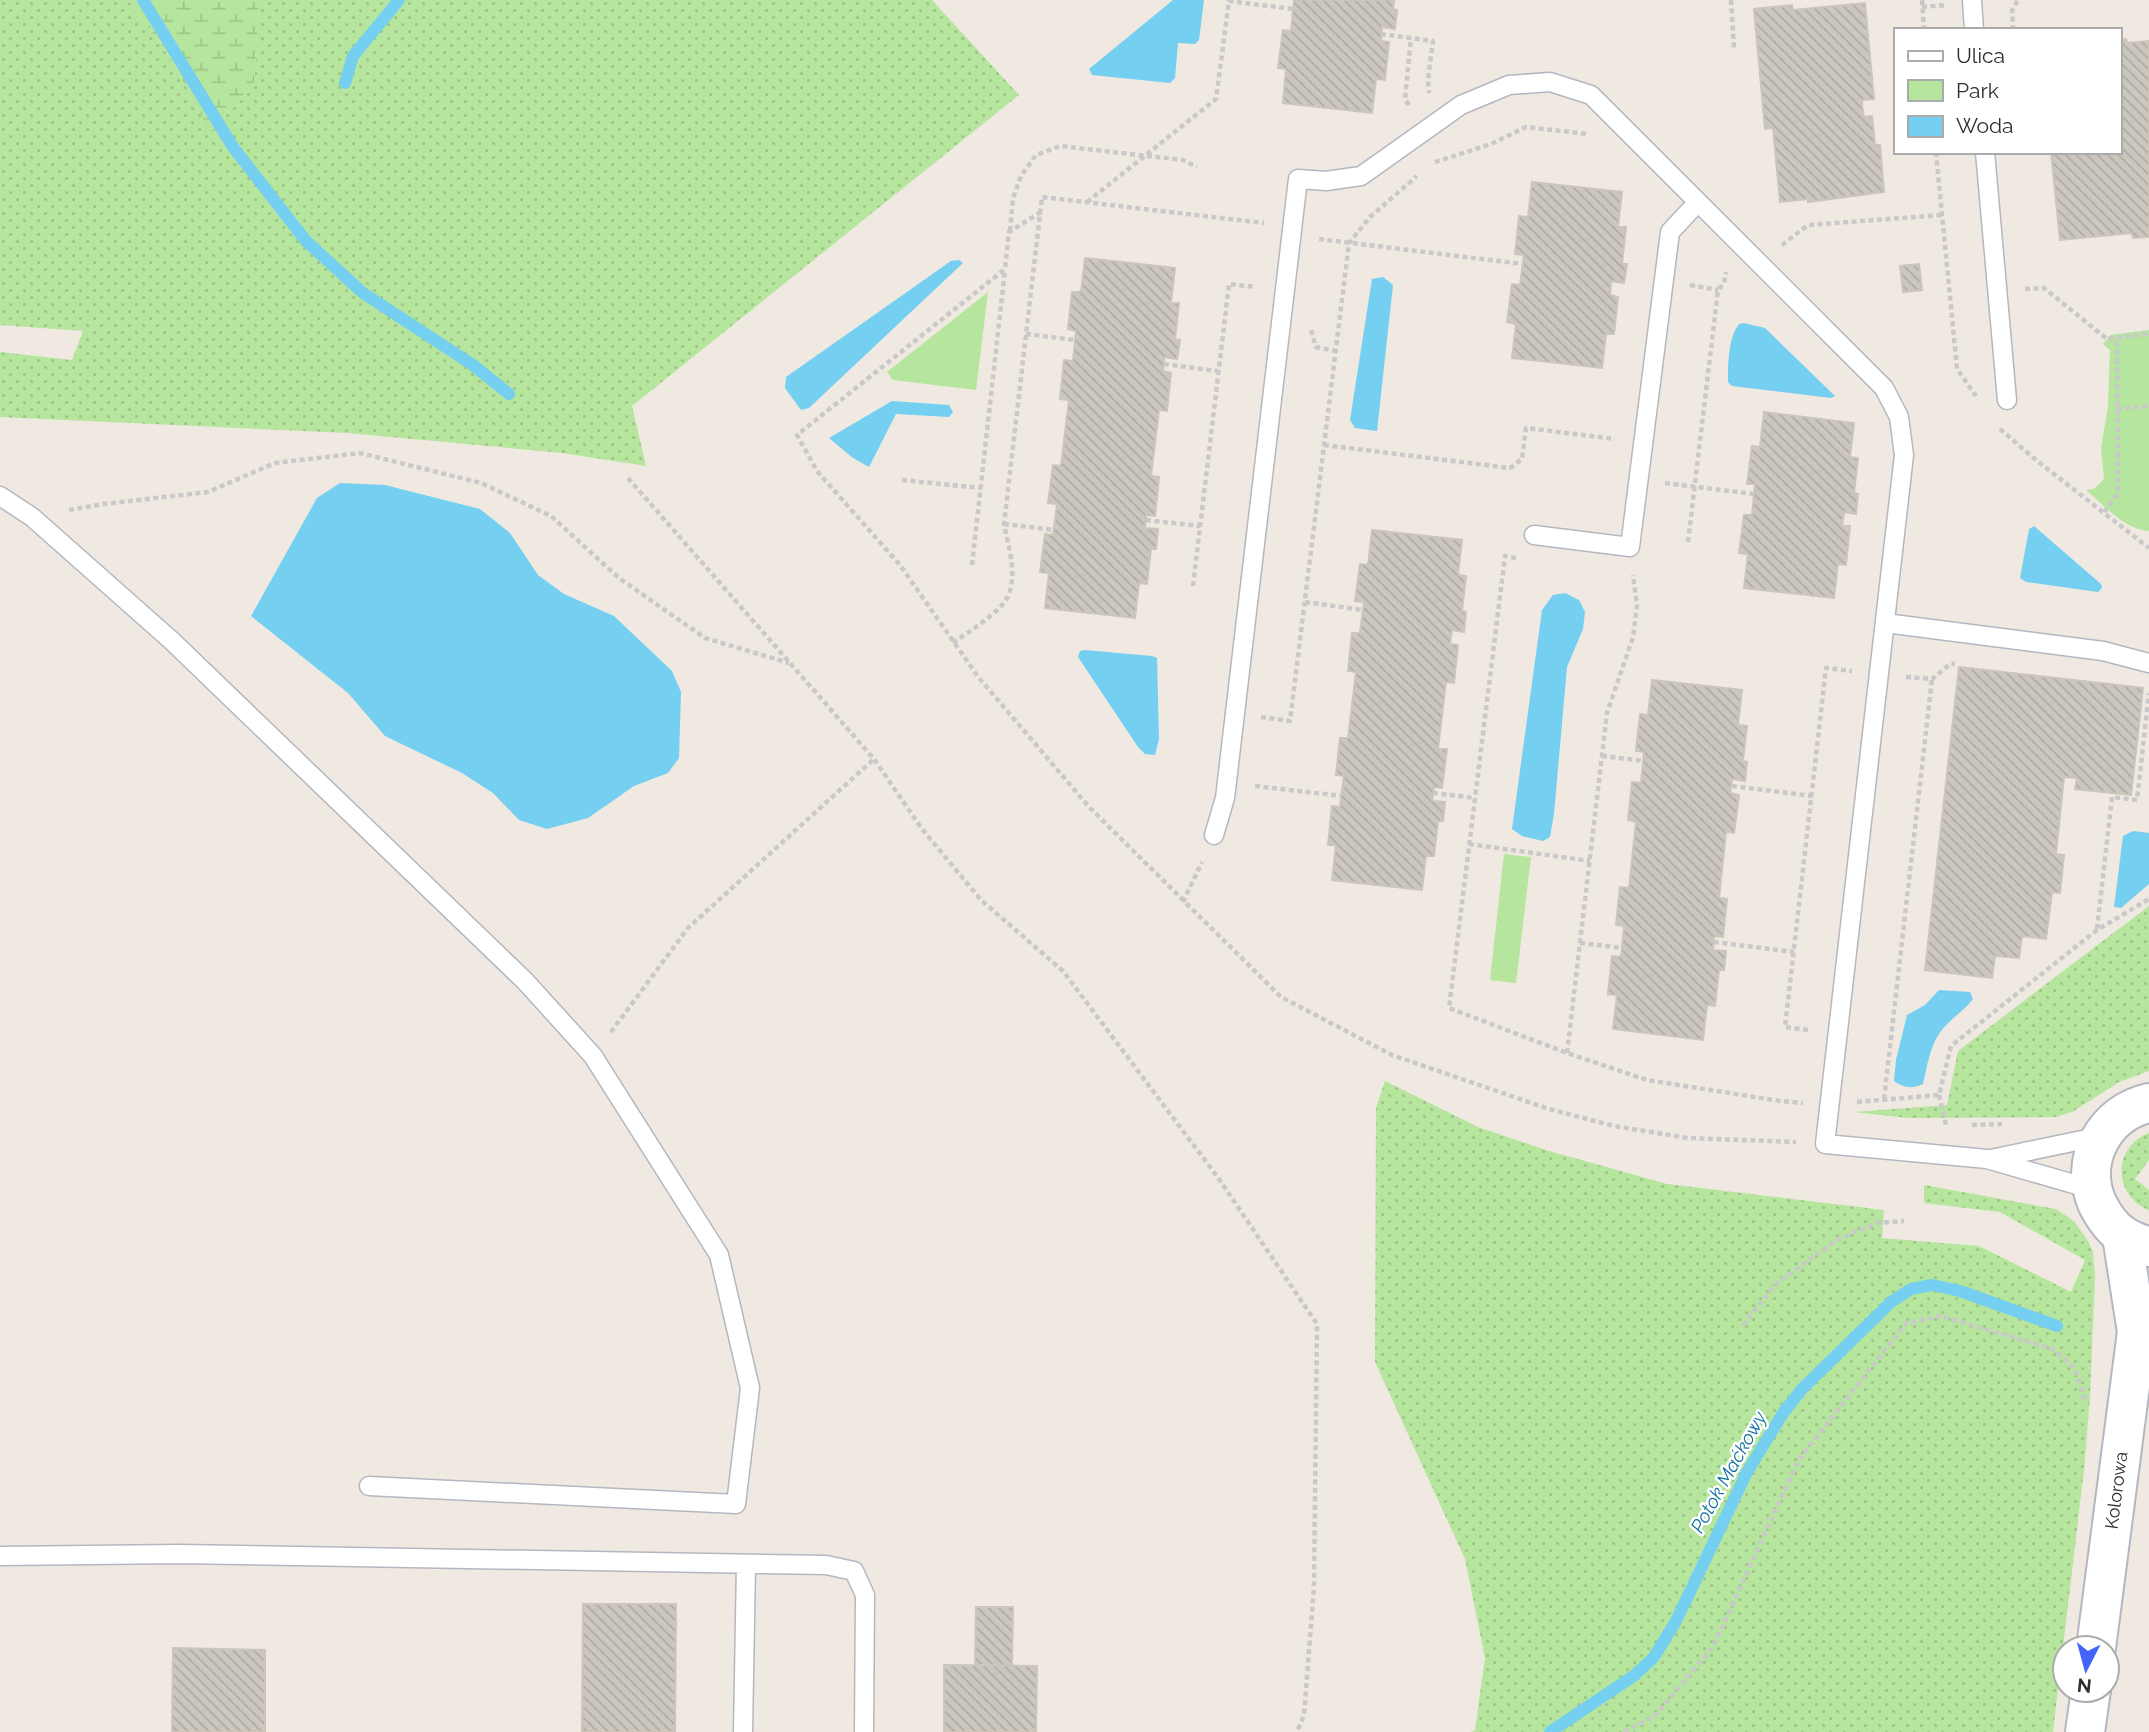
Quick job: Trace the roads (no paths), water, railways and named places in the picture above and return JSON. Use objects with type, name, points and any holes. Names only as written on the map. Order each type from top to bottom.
[{"type":"street","points":[[2136,1241],[2102,1215],[2091,1189],[2091,1162],[2101,1136],[2116,1118],[2137,1105],[2149,1102]]},
{"type":"street","name":"Kolorowa","points":[[2098,1634],[2143,1319],[2136,1241]]},
{"type":"street","points":[[2085,1732],[2089,1704]]},
{"type":"lane","points":[[1972,0],[1974,28]]},
{"type":"lane","points":[[1214,835],[1225,798],[1298,179],[1326,181],[1361,176],[1461,105],[1509,85],[1550,82],[1591,95],[1884,388],[1899,416],[1904,455],[1825,1144],[1987,1159],[2091,1189]]},
{"type":"lane","points":[[1985,154],[2007,400]]},
{"type":"lane","points":[[1534,535],[1630,547],[1670,232],[1698,202]]},
{"type":"lane","points":[[0,496],[32,517],[172,641],[525,981],[593,1056],[719,1255],[750,1388],[736,1504],[369,1486]]},
{"type":"lane","points":[[1885,623],[2103,651],[2149,663]]},
{"type":"lane","points":[[1987,1159],[2101,1136]]},
{"type":"lane","points":[[0,1556],[179,1553],[826,1565],[854,1571],[865,1595],[864,1732]]},
{"type":"lane","points":[[743,1732],[746,1564]]},
{"type":"water","points":[[1173,0],[1204,0],[1199,40],[1195,44],[1178,43],[1175,78],[1170,83],[1092,75],[1089,69]]},
{"type":"water","points":[[959,260],[963,263],[809,408],[801,410],[785,388],[786,377],[951,261]]},
{"type":"water","points":[[1383,277],[1393,285],[1377,431],[1355,428],[1350,420],[1372,279]]},
{"type":"water","points":[[1739,324],[1765,328],[1835,396],[1831,398],[1732,386],[1728,382],[1731,344],[1735,330]]},
{"type":"water","points":[[892,401],[949,405],[953,412],[949,417],[896,414],[869,467],[853,458],[829,438]]},
{"type":"water","points":[[340,483],[385,485],[480,509],[510,533],[538,575],[564,594],[614,616],[672,671],[681,692],[679,758],[668,773],[634,786],[588,818],[547,829],[519,820],[493,793],[462,773],[385,736],[348,693],[251,616],[317,498]]},
{"type":"water","points":[[2034,526],[2101,584],[2102,588],[2098,592],[2026,582],[2020,578],[2029,529]]},
{"type":"water","points":[[1565,593],[1579,600],[1585,612],[1583,629],[1567,667],[1554,814],[1550,837],[1543,841],[1522,836],[1512,829],[1542,610],[1553,595]]},
{"type":"water","points":[[1080,651],[1157,658],[1159,739],[1155,755],[1145,754],[1138,747],[1078,657]]},
{"type":"water","points":[[2133,831],[2149,833],[2149,884],[2121,908],[2114,907],[2123,836]]},
{"type":"water","points":[[1939,990],[1970,992],[1973,999],[1937,1037],[1929,1056],[1923,1084],[1912,1087],[1901,1085],[1894,1081],[1907,1015],[1925,1005]]},
{"type":"waterway","points":[[143,0],[233,147],[306,241],[363,293],[473,365],[509,394]]},
{"type":"waterway","points":[[345,83],[353,56],[399,0]]},
{"type":"waterway","name":"Potok Maćkowy","points":[[1550,1732],[1635,1675],[1654,1657],[1676,1621],[1746,1474],[1783,1413],[1802,1389],[1891,1302],[1911,1289],[1932,1285],[1960,1291],[2057,1326]]}]
